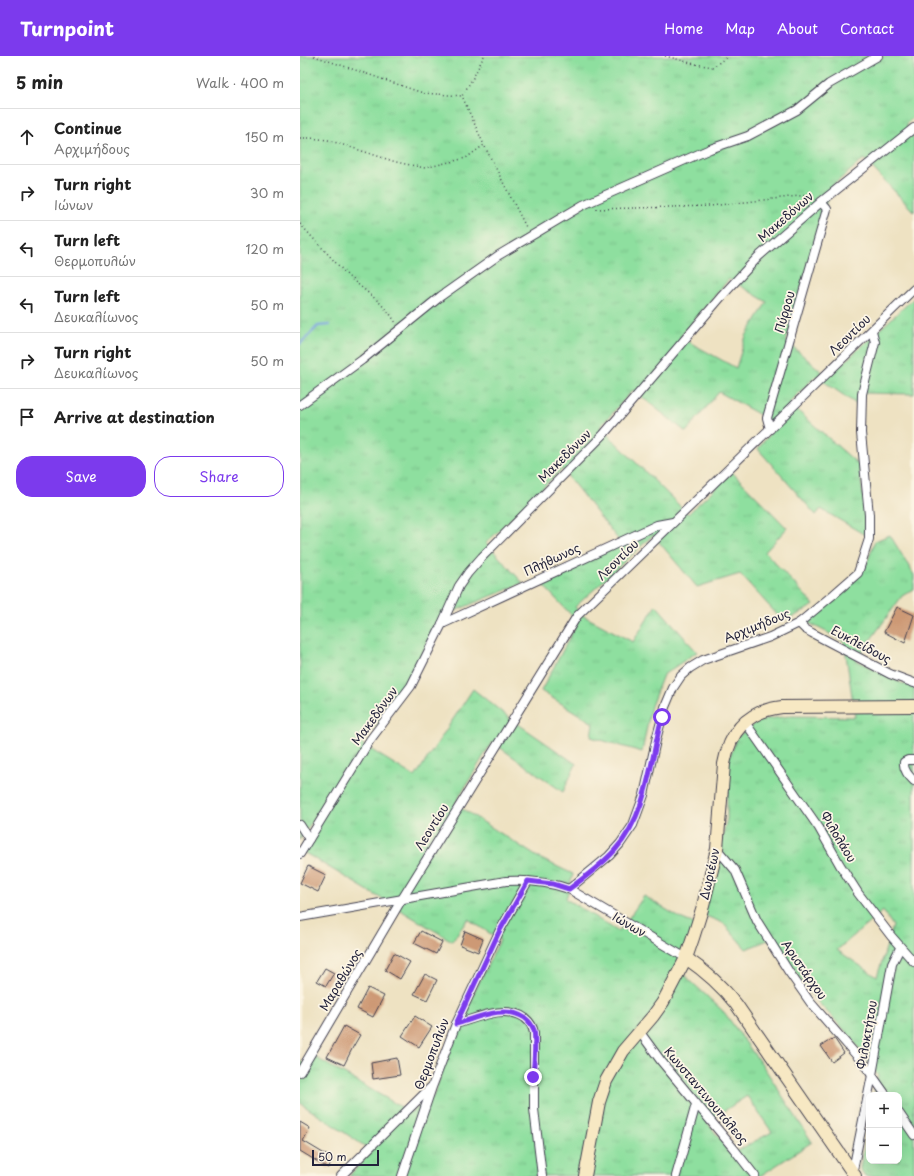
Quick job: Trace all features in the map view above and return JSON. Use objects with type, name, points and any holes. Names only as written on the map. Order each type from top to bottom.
[{"type":"street","points":[[300,405],[362,360],[441,296],[499,256],[530,237],[583,205],[710,149],[748,136],[797,110],[829,84],[878,56]]},
{"type":"street","name":"Μακεδόνων","points":[[300,854],[370,740],[411,686],[459,586],[478,562],[603,435],[758,257],[821,202],[914,128]]},
{"type":"street","name":"Πύρρου","points":[[770,429],[767,418],[827,210],[821,202]]},
{"type":"street","name":"Λεοντίου","points":[[402,900],[577,616],[872,331],[910,297],[914,289]]},
{"type":"street","name":"Αρχιμήδους","points":[[569,889],[609,856],[620,844],[633,825],[644,795],[665,707],[673,688],[681,676],[703,660],[770,637],[799,623],[858,573],[869,539],[869,515],[861,434],[862,394],[875,342],[872,331]]},
{"type":"street","name":"Πλήθωνος","points":[[442,624],[656,525],[674,522]]},
{"type":"street","name":"Ευκλείδους","points":[[799,623],[819,637],[890,674],[914,683]]},
{"type":"street","name":"Δωριέων","points":[[586,1176],[599,1102],[603,1088],[618,1058],[663,1002],[686,958],[703,906],[717,849],[724,764],[733,736],[738,728],[745,722],[771,708],[914,706]]},
{"type":"street","name":"Φιλολάου","points":[[745,722],[819,828],[858,893],[900,948],[914,962]]},
{"type":"street","points":[[914,760],[904,762],[904,767],[914,781]]},
{"type":"street","points":[[300,825],[309,839]]},
{"type":"street","name":"Αριστάρχου","points":[[717,849],[735,870],[757,921],[788,972],[810,1002],[864,1064],[884,1092]]},
{"type":"street","name":"Ιώνων","points":[[300,917],[511,881],[528,881],[553,884],[569,889],[686,958],[721,986],[736,1004],[853,1175]]},
{"type":"street","name":"Θερμοπυλών","points":[[402,1176],[432,1086],[456,1024],[499,932],[528,881]]},
{"type":"street","name":"Μαραθώνος","points":[[300,1072],[402,900]]},
{"type":"street","name":"Φιλοκτήτου","points":[[853,1175],[892,964],[900,948]]},
{"type":"street","points":[[456,1024],[488,1014],[506,1012],[522,1016],[532,1026],[534,1033],[534,1109],[542,1176]]},
{"type":"street","name":"Κωνσταντινουπόλεος","points":[[639,1031],[661,1061],[755,1176]]},
{"type":"street","points":[[341,1176],[432,1086]]},
{"type":"street","points":[[676,1176],[696,1104]]},
{"type":"street","points":[[902,1117],[914,1135]]},
{"type":"path","points":[[314,56],[423,93],[462,96]]},
{"type":"path","points":[[462,96],[484,56]]},
{"type":"path","points":[[665,56],[713,67],[728,56]]},
{"type":"path","points":[[462,96],[484,145],[530,237]]},
{"type":"path","points":[[300,138],[328,140],[396,162],[425,168],[466,158],[484,145]]},
{"type":"path","points":[[583,205],[596,209],[710,206],[808,195],[821,202]]},
{"type":"path","points":[[300,224],[349,277],[378,301],[401,329]]},
{"type":"green space","points":[[300,56],[914,56],[914,117],[906,124],[914,138],[914,212],[864,159],[831,187],[786,341],[828,377],[914,298],[914,394],[861,393],[859,406],[816,376],[789,403],[859,465],[864,503],[865,535],[821,509],[816,515],[758,449],[774,428],[762,416],[719,392],[686,432],[633,390],[600,427],[688,514],[732,472],[787,528],[765,552],[814,605],[795,616],[782,620],[740,574],[697,587],[653,535],[575,607],[582,615],[633,642],[656,605],[697,652],[663,675],[651,706],[642,752],[591,737],[593,723],[541,691],[578,622],[540,582],[621,543],[562,469],[486,543],[523,583],[440,617],[409,681],[362,744],[415,777],[473,689],[508,717],[576,764],[563,792],[492,742],[455,804],[539,858],[573,874],[566,899],[619,932],[644,896],[680,918],[697,925],[682,973],[724,1012],[767,1072],[812,1142],[760,1176],[349,1176],[372,1151],[300,1103],[300,1061],[307,1065],[313,1056],[410,1112],[433,1097],[462,1017],[500,940],[468,919],[452,941],[300,850],[354,757],[300,840]],"holes":[[[729,279],[767,302],[746,336],[736,368],[680,337]],[[747,1096],[772,1132],[731,1154],[707,1122]]]},
{"type":"green space","points":[[890,535],[914,575],[914,589],[902,596],[856,660],[901,683],[914,686],[914,1176],[865,1176],[860,1168],[866,1137],[866,1164],[902,1164],[902,1092],[875,1092],[878,1076],[850,1036],[817,1001],[788,963],[773,938],[746,949],[723,923],[701,914],[727,819],[727,765],[737,737],[759,720],[790,716],[855,717],[844,641],[809,623],[808,619],[850,585],[865,568],[875,541]],"holes":[[[883,911],[893,926],[877,977],[837,950]]]},
{"type":"building","points":[[897,607],[914,615],[905,643],[884,632]]},
{"type":"building","points":[[308,866],[326,875],[318,892],[300,883]]},
{"type":"building","points":[[421,931],[442,942],[436,954],[414,943]]},
{"type":"building","points":[[465,931],[483,939],[478,952],[460,945]]},
{"type":"building","points":[[394,953],[410,962],[400,979],[385,970]]},
{"type":"building","points":[[325,968],[334,973],[326,986],[317,981]]},
{"type":"building","points":[[425,974],[437,980],[427,1000],[414,994]]},
{"type":"building","points":[[368,988],[384,996],[373,1017],[357,1009]]},
{"type":"building","points":[[415,1016],[432,1027],[419,1047],[402,1036]]},
{"type":"building","points":[[344,1026],[360,1035],[344,1065],[327,1057]]},
{"type":"building","points":[[834,1038],[844,1053],[832,1062],[821,1046]]},
{"type":"building","points":[[397,1058],[400,1075],[373,1079],[371,1063]]},
{"type":"building","points":[[300,1122],[310,1128],[303,1141],[333,1159],[328,1168],[300,1151]]},
{"type":"waterway","points":[[300,344],[318,326],[329,325]]},
{"type":"route","points":[[533,1077],[534,1030],[525,1018],[513,1013],[502,1012],[488,1014],[456,1024],[499,932],[528,881],[553,884],[569,889],[609,856],[630,831],[644,795],[662,717]]}]
